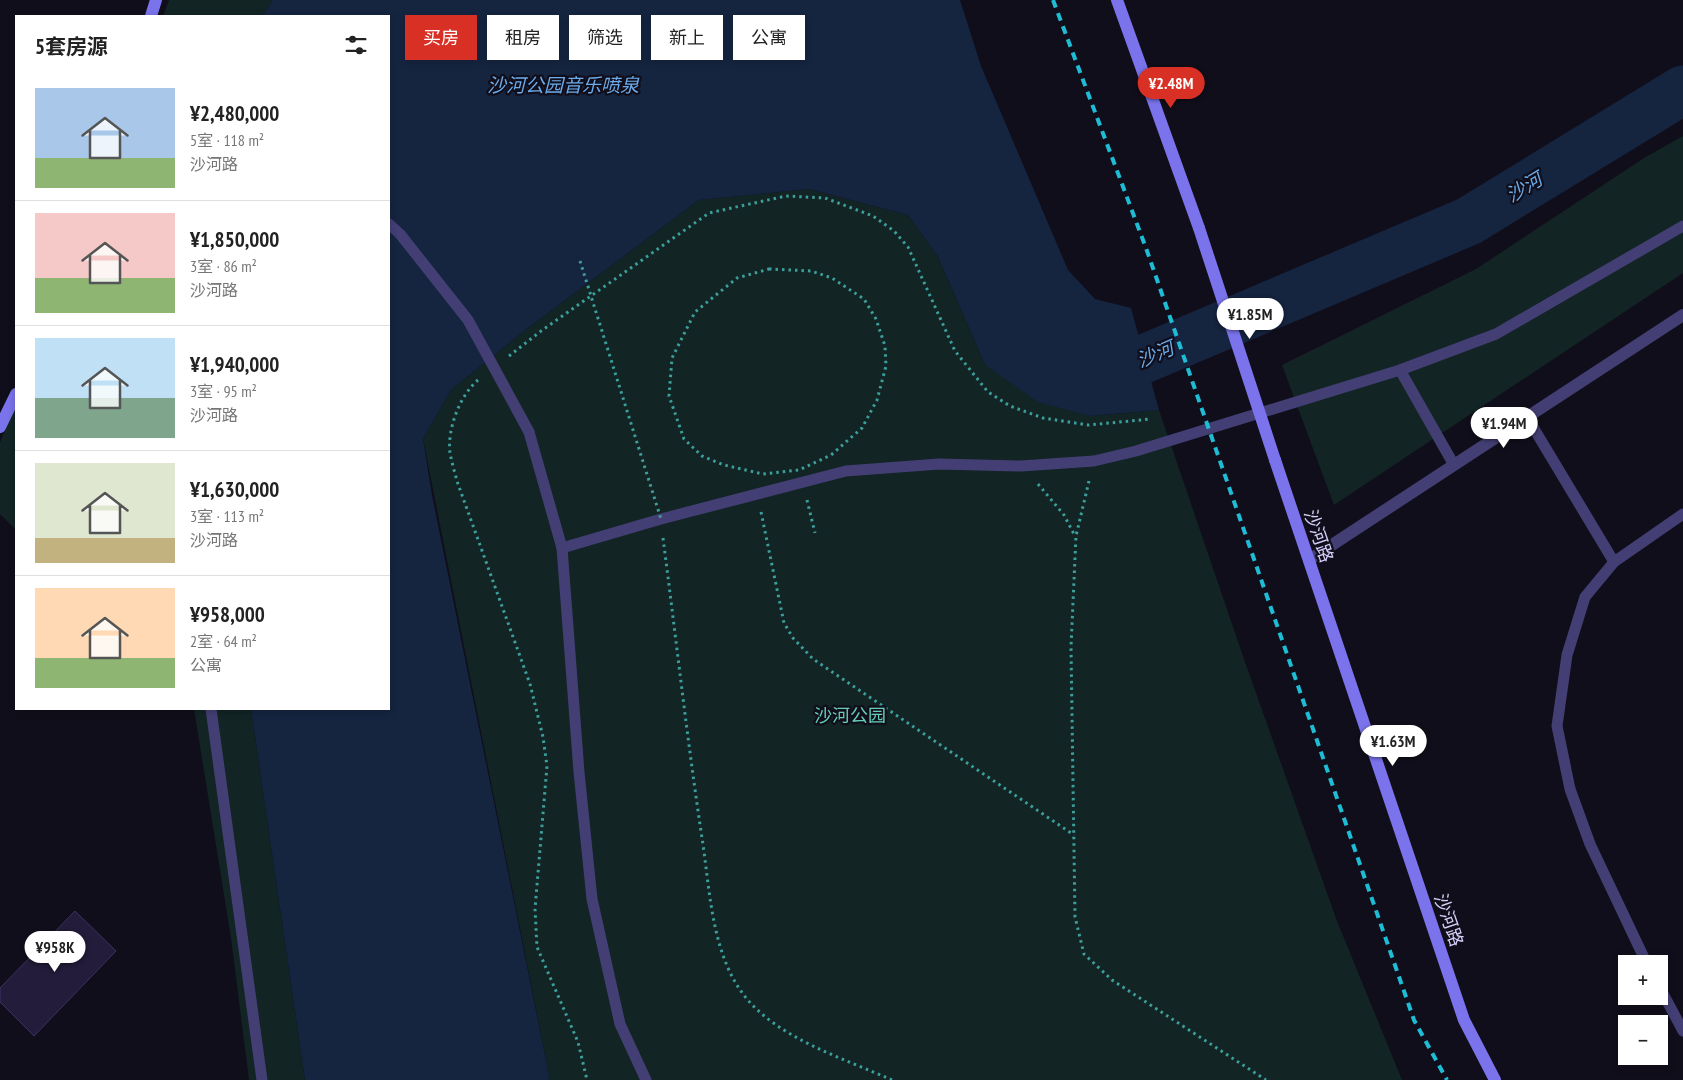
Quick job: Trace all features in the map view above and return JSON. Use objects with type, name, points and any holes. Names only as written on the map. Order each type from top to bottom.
[{"type":"main road","points":[[151,15],[156,0]]},
{"type":"main road","name":"沙河路","points":[[1117,0],[1199,228],[1275,460],[1464,1020],[1495,1080]]},
{"type":"main road","points":[[0,427],[15,396]]},
{"type":"street","points":[[1309,560],[1683,314]]},
{"type":"lane","points":[[390,225],[400,234],[468,320],[529,432],[562,548],[578,772],[592,899],[620,1024],[646,1080]]},
{"type":"lane","points":[[562,548],[661,518],[846,471],[939,464],[1021,466],[1094,461],[1136,451],[1400,370],[1496,334],[1683,226]]},
{"type":"lane","points":[[1400,370],[1454,465]]},
{"type":"lane","points":[[1527,417],[1614,562]]},
{"type":"lane","points":[[1643,955],[1590,844],[1570,789],[1557,726],[1567,655],[1585,597],[1614,562],[1683,514]]},
{"type":"lane","points":[[211,710],[262,1080]]},
{"type":"lane","points":[[1668,1003],[1683,1031]]},
{"type":"path","points":[[580,261],[661,518],[688,742],[716,929],[728,966],[743,994],[768,1020],[794,1036],[892,1080]]},
{"type":"path","points":[[768,269],[811,271],[832,278],[864,299],[876,319],[885,346],[886,366],[877,400],[862,428],[831,455],[797,471],[763,474],[724,465],[702,456],[684,439],[669,396],[672,358],[695,312],[737,278],[768,269]]},
{"type":"path","points":[[1094,461],[1076,536],[1072,647],[1075,918],[1084,954],[1112,980],[1266,1080]]},
{"type":"path","points":[[1021,466],[1052,499],[1076,536]]},
{"type":"path","points":[[758,494],[784,623],[793,638],[813,659],[1074,835]]},
{"type":"green space","points":[[169,0],[273,0],[263,15],[163,15]]},
{"type":"green space","points":[[1683,136],[1683,273],[1334,505],[1282,365],[1476,269],[1644,158]]},
{"type":"green space","name":"沙河公园","points":[[809,189],[908,215],[938,257],[985,365],[1090,416],[1159,410],[1245,662],[1337,921],[1402,1080],[550,1080],[423,439],[451,390],[528,328],[699,200]]},
{"type":"green space","points":[[15,403],[15,529],[0,514],[0,443]]},
{"type":"green space","points":[[194,710],[251,710],[305,1080],[249,1080],[231,938]]},
{"type":"water","name":"沙河公园音乐喷泉","points":[[273,0],[960,0],[981,66],[1068,270],[1095,299],[1131,308],[1159,410],[1090,416],[1038,402],[985,365],[938,257],[908,215],[809,189],[699,200],[528,328],[451,390],[423,439],[432,495],[550,1080],[305,1080],[251,710],[390,710],[390,15],[263,15]]},
{"type":"building","points":[[75,911],[116,951],[34,1036],[0,1002],[0,988]]},
{"type":"waterway","name":"沙河","points":[[1088,343],[1125,367],[1469,221],[1683,90]]},
{"type":"railway","points":[[1053,0],[1146,248],[1414,1020],[1447,1080]]}]
